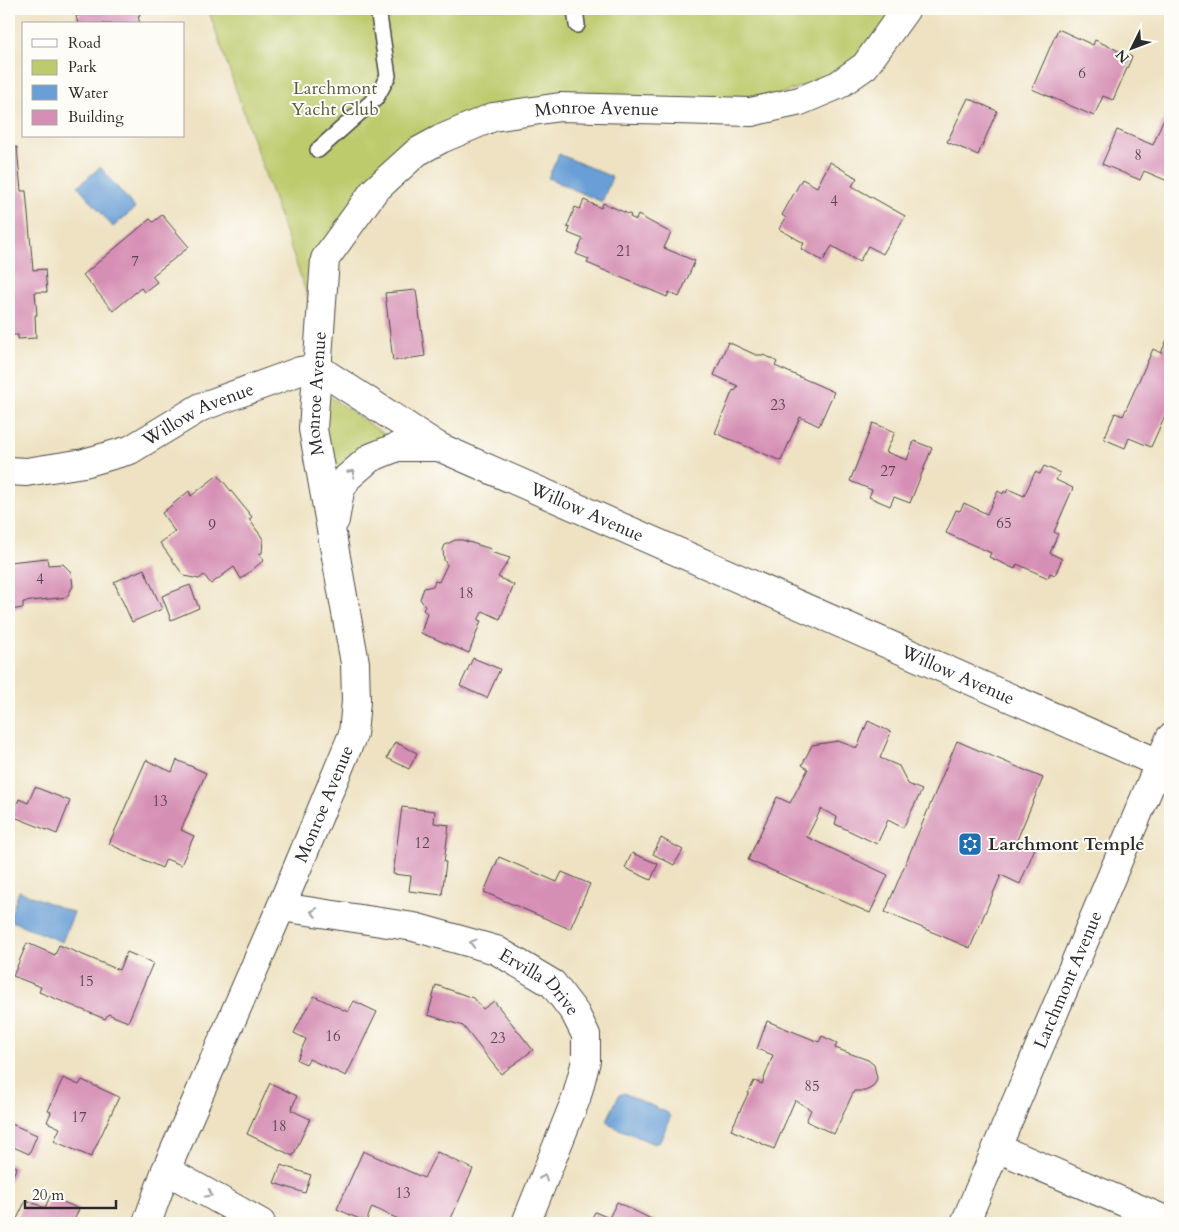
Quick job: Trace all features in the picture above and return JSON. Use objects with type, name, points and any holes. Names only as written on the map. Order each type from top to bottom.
[{"type":"street","name":"Monroe Avenue","points":[[147,1223],[166,1170],[281,907],[353,734],[356,701],[355,662],[313,429],[325,259],[374,191],[418,152],[441,139],[493,117],[560,107],[750,112],[800,101],[838,85],[865,66],[906,9]]},
{"type":"street","name":"Willow Avenue","points":[[9,471],[36,471],[84,463],[130,450],[200,407],[300,371],[317,368],[439,447],[1165,766]]},
{"type":"street","points":[[333,534],[340,491],[347,478],[358,467],[370,458],[397,447],[439,447]]},
{"type":"street","name":"Larchmont Avenue","points":[[965,1223],[1165,766],[1170,738]]},
{"type":"street","name":"Ervilla Drive","points":[[281,907],[414,927],[496,950],[553,984],[575,1013],[586,1035],[586,1061],[576,1099],[526,1223]]},
{"type":"street","points":[[997,1148],[1170,1222]]},
{"type":"street","points":[[166,1170],[261,1223]]},
{"type":"lane","points":[[318,150],[376,98],[388,76],[378,9]]},
{"type":"lane","points":[[575,9],[577,25]]},
{"type":"green space","name":"Larchmont Yacht Club","points":[[208,9],[901,9],[862,64],[748,106],[576,102],[419,145],[322,254],[317,324]]},
{"type":"green space","points":[[324,393],[390,438],[337,484],[325,435]]},
{"type":"water","points":[[559,154],[612,177],[602,202],[548,178]]},
{"type":"water","points":[[100,167],[135,208],[113,227],[78,186]]},
{"type":"water","points":[[19,891],[74,913],[62,942],[9,920]]},
{"type":"water","points":[[624,1093],[668,1113],[670,1118],[660,1142],[654,1144],[610,1125],[607,1120],[619,1095]]},
{"type":"building","points":[[78,9],[138,9],[140,15],[138,16],[140,22],[78,22],[76,16],[80,15]]},
{"type":"building","points":[[1058,29],[1093,45],[1095,40],[1132,57],[1113,100],[1103,96],[1094,116],[1032,89]]},
{"type":"building","points":[[968,98],[997,111],[978,155],[947,142]]},
{"type":"building","points":[[1163,120],[1170,123],[1170,182],[1144,171],[1140,180],[1102,164],[1117,130],[1153,145]]},
{"type":"building","points":[[17,147],[21,191],[26,191],[33,270],[45,269],[47,292],[35,292],[36,338],[18,339],[18,335],[9,335],[9,148]]},
{"type":"building","points":[[830,162],[857,178],[852,186],[905,216],[883,254],[868,246],[859,262],[832,246],[823,261],[801,249],[804,243],[779,229],[786,218],[782,215],[802,179],[817,187]]},
{"type":"building","points":[[584,200],[601,208],[603,203],[631,215],[630,217],[636,220],[638,215],[671,233],[664,248],[695,261],[679,297],[669,292],[667,297],[587,263],[589,259],[576,254],[583,239],[568,233],[570,228],[567,227],[575,207],[580,209]]},
{"type":"building","points":[[162,215],[189,247],[152,276],[157,282],[144,292],[141,288],[113,311],[83,275],[150,219],[153,222]]},
{"type":"building","points":[[416,290],[425,356],[393,361],[385,293]]},
{"type":"building","points":[[1170,333],[1170,404],[1151,447],[1129,438],[1125,448],[1104,439],[1115,413],[1123,416],[1153,349],[1161,353]]},
{"type":"building","points":[[728,342],[756,355],[771,358],[777,362],[775,366],[834,392],[819,426],[800,417],[781,461],[715,433],[733,390],[735,391],[738,386],[714,375]]},
{"type":"building","points":[[873,423],[895,432],[886,452],[907,460],[914,441],[932,448],[910,503],[894,497],[890,506],[869,497],[872,490],[850,481]]},
{"type":"building","points":[[1044,466],[1060,473],[1056,480],[1073,488],[1054,532],[1058,534],[1050,553],[1062,559],[1055,575],[1050,573],[1048,578],[1017,564],[1015,569],[989,557],[991,553],[946,533],[956,510],[960,511],[964,503],[987,514],[998,491],[1003,494],[1008,489],[1024,496],[1035,472],[1040,474]]},
{"type":"building","points":[[218,475],[252,517],[249,519],[263,539],[262,553],[259,554],[264,560],[241,579],[234,567],[211,584],[204,575],[199,579],[184,576],[160,543],[175,532],[162,513],[189,491],[191,496]]},
{"type":"building","points":[[455,540],[462,540],[491,549],[490,552],[510,558],[498,577],[514,585],[500,619],[483,611],[478,620],[481,621],[469,653],[421,633],[427,613],[423,610],[425,606],[420,599],[424,588],[433,586],[435,581],[439,582],[447,565],[444,560],[443,550],[445,545]]},
{"type":"building","points":[[47,558],[48,565],[63,564],[71,572],[73,586],[67,597],[23,602],[23,608],[9,610],[9,562]]},
{"type":"building","points":[[144,569],[162,609],[132,622],[114,582]]},
{"type":"building","points":[[190,585],[199,608],[171,620],[162,596]]},
{"type":"building","points":[[473,658],[500,669],[487,698],[460,686]]},
{"type":"building","points":[[868,721],[891,732],[880,758],[899,766],[908,784],[922,790],[903,828],[888,820],[877,844],[835,824],[837,817],[821,809],[807,837],[888,875],[870,913],[748,860],[777,797],[790,803],[808,769],[802,765],[812,745],[838,741],[857,748]]},
{"type":"building","name":"Larchmont Temple","points":[[957,741],[1043,778],[1017,840],[1035,848],[1020,884],[1001,875],[970,948],[885,912]]},
{"type":"building","points":[[395,742],[417,753],[409,769],[387,758]]},
{"type":"building","points":[[146,760],[172,772],[177,760],[206,773],[181,830],[194,836],[181,865],[166,859],[162,868],[109,844]]},
{"type":"building","points":[[35,787],[70,801],[57,834],[12,816],[19,799],[28,803]]},
{"type":"building","points":[[402,807],[435,811],[434,823],[449,825],[442,895],[409,891],[411,876],[393,874]]},
{"type":"building","points":[[661,838],[683,850],[674,865],[653,854]]},
{"type":"building","points":[[632,853],[658,864],[651,880],[625,868]]},
{"type":"building","points":[[499,857],[557,882],[562,872],[590,884],[570,929],[484,892]]},
{"type":"building","points":[[27,943],[55,955],[59,945],[119,970],[127,952],[153,963],[128,1022],[108,1014],[105,1019],[39,992],[41,987],[13,976]]},
{"type":"building","points":[[436,985],[473,998],[483,1009],[494,1001],[533,1050],[501,1074],[463,1026],[428,1015]]},
{"type":"building","points":[[314,996],[348,1012],[354,1001],[377,1012],[346,1076],[309,1059],[306,1064],[297,1060],[306,1039],[294,1033]]},
{"type":"building","points":[[767,1021],[819,1042],[822,1036],[837,1043],[835,1048],[868,1060],[874,1065],[876,1082],[865,1091],[854,1091],[834,1134],[806,1121],[811,1110],[795,1100],[774,1149],[731,1130],[754,1081],[762,1084],[773,1055],[757,1049]]},
{"type":"building","points":[[63,1078],[79,1085],[82,1080],[119,1097],[91,1157],[54,1141],[60,1128],[47,1122],[51,1112],[48,1111]]},
{"type":"building","points":[[270,1083],[297,1096],[291,1110],[310,1119],[293,1156],[247,1134]]},
{"type":"building","points":[[9,1123],[37,1135],[29,1154],[9,1145]]},
{"type":"building","points":[[363,1151],[424,1178],[437,1152],[473,1169],[449,1223],[407,1223],[372,1207],[366,1222],[337,1209]]},
{"type":"building","points":[[9,1163],[17,1167],[9,1183]]},
{"type":"building","points":[[281,1165],[311,1175],[305,1193],[274,1183]]},
{"type":"building","points":[[50,1196],[79,1209],[73,1223],[15,1223],[26,1200],[45,1208]]},
{"type":"building","points":[[617,1202],[657,1222],[589,1223],[595,1212],[609,1218]]},
{"type":"place","name":"Larchmont Temple","points":[[970,844]]}]
